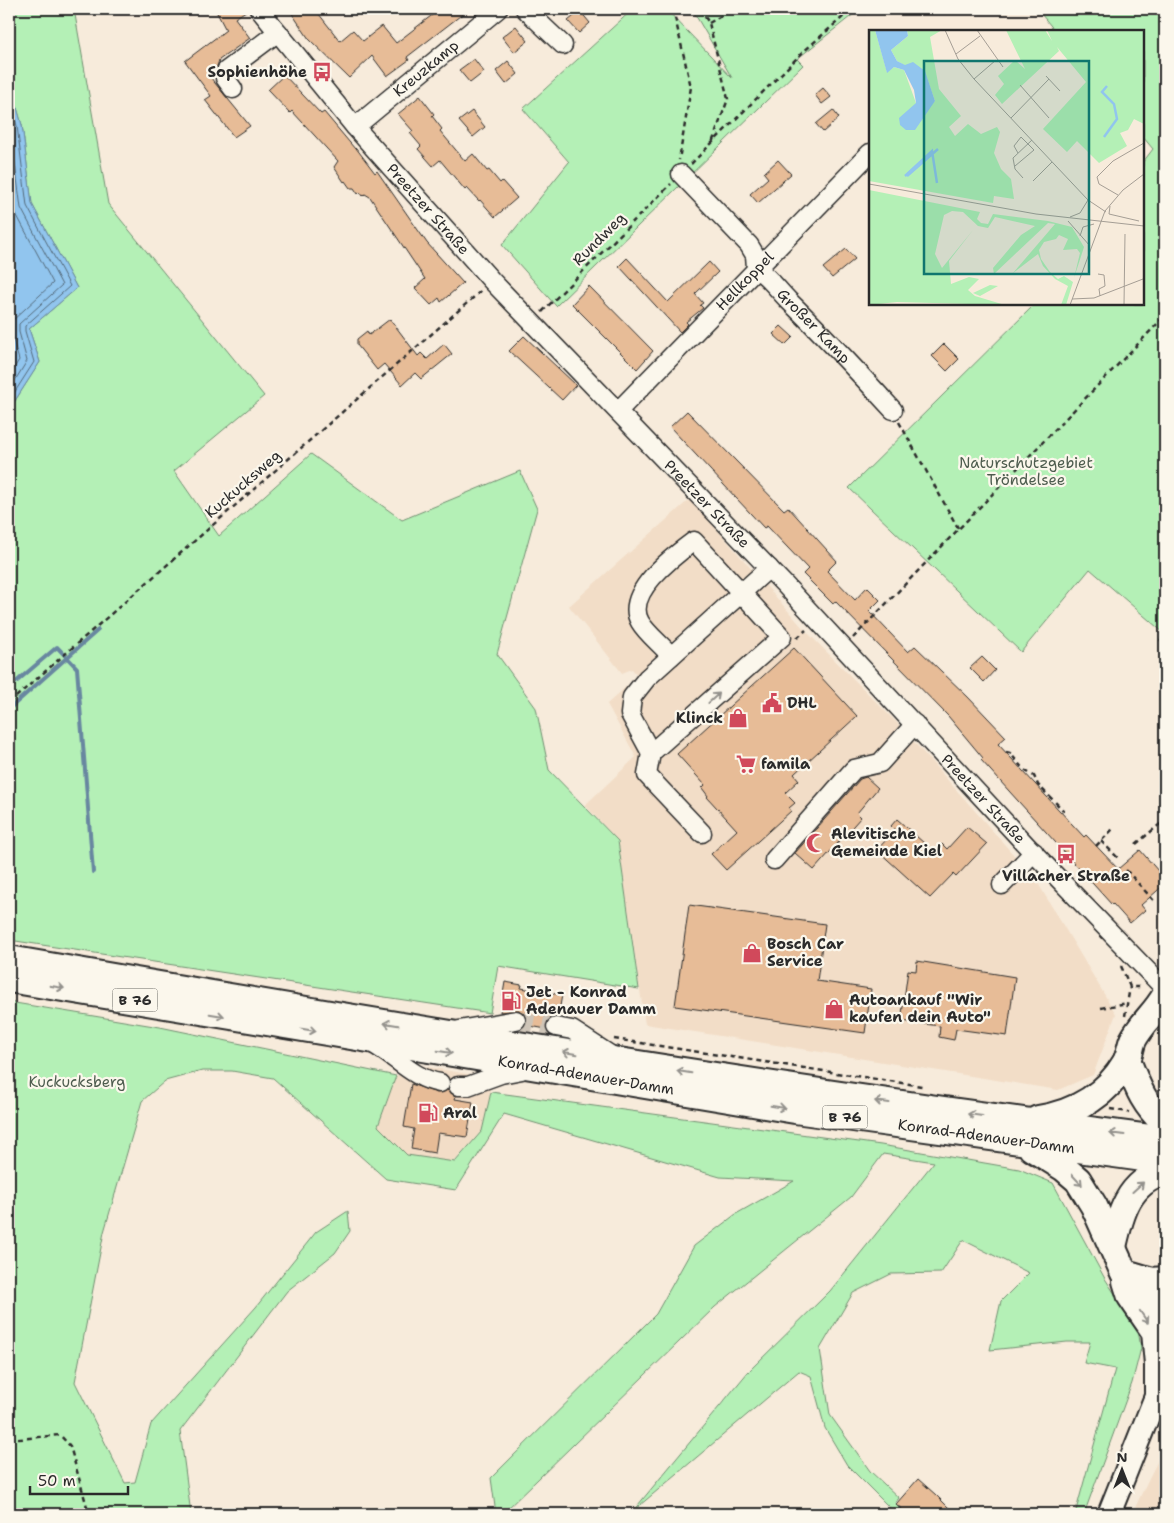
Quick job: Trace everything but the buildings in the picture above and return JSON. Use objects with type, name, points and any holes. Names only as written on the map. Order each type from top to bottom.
[{"type":"highway","name":"Konrad-Adenauer-Damm","points":[[9,959],[618,1061],[1021,1132],[1165,1161]]},
{"type":"highway","name":"Konrad-Adenauer-Damm","points":[[9,980],[795,1110],[1021,1132],[1165,1140]]},
{"type":"highway","points":[[1162,1381],[1158,1364],[1155,1332],[1131,1297],[1124,1273],[1113,1247],[1088,1196],[1078,1180],[1021,1132],[1085,1104],[1110,1084],[1127,1060],[1133,1041],[1149,1015],[1165,996]]},
{"type":"highway","points":[[1127,1060],[1139,1093],[1158,1117]]},
{"type":"highway","points":[[1113,1247],[1121,1212],[1131,1194],[1145,1181],[1165,1172]]},
{"type":"highway","points":[[1124,1273],[1152,1281],[1165,1280]]},
{"type":"highway","points":[[1124,1273],[1134,1284],[1165,1306]]},
{"type":"main road","points":[[1109,1514],[1162,1381]]},
{"type":"street","name":"Preetzer Straße","points":[[259,9],[355,127],[492,281],[619,410],[818,619],[1034,852],[1165,989]]},
{"type":"street","name":"Kreuzkamp","points":[[355,127],[498,9]]},
{"type":"street","points":[[525,9],[564,45]]},
{"type":"street","points":[[233,88],[225,78],[226,71],[278,32]]},
{"type":"street","name":"Hellkoppel","points":[[619,410],[756,268],[869,155]]},
{"type":"street","points":[[681,174],[750,245],[756,255],[756,268]]},
{"type":"street","name":"Großer Kamp","points":[[756,268],[767,276],[774,286],[823,334],[893,410]]},
{"type":"street","points":[[671,656],[639,621],[638,607],[646,584],[667,561],[694,541],[782,637],[651,753],[647,775],[702,833]]},
{"type":"street","points":[[651,753],[630,714],[632,697],[647,678],[769,568]]},
{"type":"street","points":[[774,860],[854,769],[880,763],[914,724]]},
{"type":"street","points":[[1002,885],[1034,852]]},
{"type":"street","points":[[440,1032],[516,1020]]},
{"type":"street","points":[[556,1027],[572,1030],[606,1051],[618,1061]]},
{"type":"street","points":[[362,1038],[403,1063],[416,1076],[426,1081],[440,1084]]},
{"type":"street","points":[[458,1086],[468,1086],[501,1074],[538,1068]]},
{"type":"path","points":[[672,9],[691,88],[679,158],[681,174]]},
{"type":"path","points":[[700,9],[709,23],[728,99],[711,144]]},
{"type":"path","points":[[709,23],[733,9]]},
{"type":"path","name":"Rundweg","points":[[532,321],[803,52],[852,9]]},
{"type":"path","name":"Kuckucksweg","points":[[9,703],[492,281]]},
{"type":"path","points":[[844,647],[1165,316]]},
{"type":"path","points":[[893,410],[958,528]]},
{"type":"path","points":[[782,637],[795,640],[818,619]]},
{"type":"path","points":[[1160,639],[1165,644]]},
{"type":"path","points":[[1006,752],[1010,753],[1024,770],[1034,776],[1038,785],[1064,811]]},
{"type":"path","points":[[1136,844],[1165,820]]},
{"type":"path","points":[[1096,846],[1112,828]]},
{"type":"path","points":[[1101,841],[1119,859]]},
{"type":"path","points":[[1126,870],[1156,903]]},
{"type":"path","points":[[1101,1008],[1127,1003]]},
{"type":"path","points":[[1085,1104],[1158,1117]]},
{"type":"path","points":[[9,1440],[60,1435],[70,1446],[89,1514]]},
{"type":"shaded area","points":[[690,499],[803,628],[899,725],[1036,880],[1116,1014],[1093,1075],[1058,1090],[645,1024],[618,841],[585,805],[636,757],[607,704],[638,676],[632,669],[622,673],[569,606]]},
{"type":"shaded area","points":[[416,1065],[479,1076],[491,1092],[482,1131],[454,1162],[406,1155],[378,1126],[396,1076]]},
{"type":"shaded area","points":[[1165,1447],[1165,1514],[1132,1514],[1149,1478]]},
{"type":"green space","points":[[9,9],[74,9],[108,204],[264,396],[174,471],[219,536],[311,454],[402,520],[520,471],[537,509],[497,654],[536,708],[549,770],[618,841],[639,989],[498,966],[490,1013],[9,940],[9,410],[40,362],[29,329],[77,288],[32,204],[22,125],[9,80]]},
{"type":"green space","points":[[633,9],[666,9],[732,78],[692,9],[860,9],[797,59],[803,65],[556,306],[502,245],[569,162],[523,109]]},
{"type":"green space","name":"Naturschutzgebiet Tröndelsee","points":[[1037,9],[1165,9],[1165,634],[1090,569],[1021,652],[849,488],[1034,305],[1144,305],[1144,161],[1153,149],[1144,138],[1144,30],[1054,30]]},
{"type":"green space","name":"Kuckucksberg","points":[[9,1002],[160,1027],[396,1076],[378,1126],[407,1155],[455,1162],[482,1131],[491,1092],[881,1145],[1019,1169],[1053,1183],[1104,1277],[1138,1330],[1141,1348],[1132,1383],[1084,1514],[1075,1514],[1115,1369],[1084,1363],[1090,1342],[1067,1342],[990,1350],[1001,1301],[1029,1273],[963,1240],[941,1273],[891,1274],[853,1293],[820,1349],[830,1415],[870,1471],[899,1498],[895,1503],[906,1514],[896,1514],[847,1465],[825,1428],[811,1376],[799,1371],[633,1511],[748,1372],[830,1291],[934,1162],[883,1154],[851,1197],[715,1307],[502,1514],[496,1514],[491,1478],[656,1314],[694,1246],[736,1214],[794,1181],[720,1177],[504,1114],[456,1190],[386,1179],[273,1078],[232,1071],[202,1071],[165,1081],[142,1101],[104,1232],[75,1382],[125,1483],[135,1482],[151,1424],[256,1307],[316,1232],[348,1211],[350,1231],[335,1253],[287,1291],[180,1431],[191,1514],[9,1514]]},
{"type":"water","points":[[9,80],[22,125],[32,204],[77,288],[29,329],[40,362],[9,410]]},
{"type":"waterway","points":[[9,709],[98,630]]},
{"type":"waterway","points":[[9,688],[57,647],[77,668],[93,872]]},
{"type":"tunnel","points":[[516,1020],[556,1027]]},
{"type":"place","name":"Sophienhöhe","points":[[322,72]]},
{"type":"place","name":"DHL","points":[[772,703]]},
{"type":"place","name":"Klinck","points":[[738,718]]},
{"type":"place","name":"famila","points":[[746,764]]},
{"type":"place","name":"Alevitische Gemeinde Kiel","points":[[816,843]]},
{"type":"place","name":"Villacher Straße","points":[[1066,854]]},
{"type":"place","name":"Bosch Car Service","points":[[752,953]]},
{"type":"place","name":"Jet - Konrad Adenauer Damm","points":[[511,1001]]},
{"type":"place","name":"Autoankauf \"Wir kaufen dein Auto\"","points":[[834,1009]]},
{"type":"place","name":"Aral","points":[[428,1113]]}]
